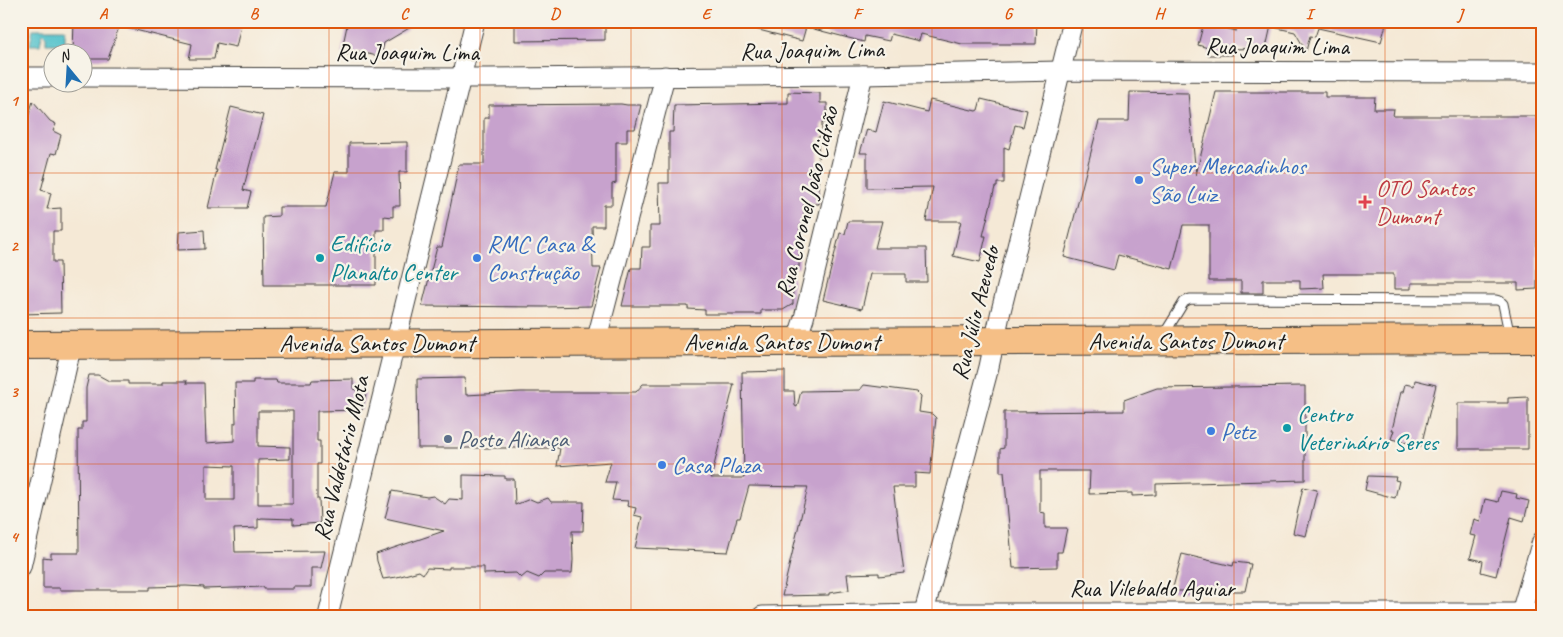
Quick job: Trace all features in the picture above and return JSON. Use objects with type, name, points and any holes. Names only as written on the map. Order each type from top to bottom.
[{"type":"main road","name":"Avenida Santos Dumont","points":[[21,344],[1542,339]]},
{"type":"street","name":"Rua Valdetário Mota","points":[[328,616],[475,21]]},
{"type":"street","name":"Rua Júlio Azevedo","points":[[924,614],[994,342],[1073,21]]},
{"type":"street","name":"Rua Joaquim Lima","points":[[92,77],[461,78],[863,75],[1060,71],[1542,72]]},
{"type":"street","name":"Rua Coronel João Cidrão","points":[[796,342],[863,75]]},
{"type":"street","points":[[596,342],[665,76]]},
{"type":"street","points":[[21,77],[42,77]]},
{"type":"street","points":[[21,567],[72,344]]},
{"type":"street","points":[[1520,615],[1542,541]]},
{"type":"street","name":"Rua Vilebaldo Aguiar","points":[[762,616],[924,614],[1520,615],[1542,613]]},
{"type":"lane","points":[[1160,341],[1184,302],[1190,299],[1496,300],[1502,304],[1510,339]]},
{"type":"water","points":[[33,29],[65,29],[65,42],[46,42],[46,35],[44,33],[42,34],[40,45],[30,45]]},
{"type":"building","points":[[74,21],[121,21],[108,59],[92,59],[92,42],[73,42]]},
{"type":"building","points":[[124,21],[242,21],[236,47],[217,43],[214,59],[189,59],[192,44],[123,27]]},
{"type":"building","points":[[348,21],[421,21],[384,43],[381,57],[356,51],[355,55],[341,54]]},
{"type":"building","points":[[515,21],[605,21],[605,40],[515,41]]},
{"type":"building","points":[[747,21],[1037,21],[1036,44],[962,44],[921,34],[919,41],[891,34],[889,41],[865,36],[864,42],[806,27],[802,41],[747,27]]},
{"type":"building","points":[[1238,21],[1272,21],[1266,48],[1233,49],[1233,55],[1208,55],[1208,48],[1198,45],[1204,22],[1236,31]]},
{"type":"building","points":[[1273,21],[1387,21],[1381,42],[1318,28],[1315,37],[1310,36],[1306,51],[1295,32],[1273,27]]},
{"type":"building","points":[[788,92],[820,93],[820,103],[827,103],[827,123],[822,123],[822,137],[818,137],[819,204],[804,204],[804,225],[800,225],[799,267],[792,267],[793,304],[783,310],[761,310],[761,314],[705,314],[705,310],[688,309],[688,306],[622,306],[631,268],[641,268],[642,247],[650,247],[650,226],[660,226],[659,183],[669,183],[669,132],[673,132],[674,105],[788,103]]},
{"type":"building","name":"OTO Santos Dumont","points":[[1130,92],[1188,93],[1196,175],[1216,92],[1325,92],[1325,97],[1375,97],[1374,109],[1394,109],[1393,116],[1542,116],[1542,241],[1537,241],[1537,289],[1518,290],[1518,283],[1411,283],[1411,289],[1394,289],[1394,274],[1323,274],[1324,288],[1300,289],[1300,280],[1263,280],[1263,293],[1241,293],[1241,281],[1209,281],[1209,225],[1183,225],[1172,269],[1118,255],[1114,270],[1064,257],[1099,121],[1129,121]]},
{"type":"building","points":[[981,99],[1027,110],[1023,127],[1015,125],[1009,149],[1004,147],[1004,183],[997,183],[997,187],[995,187],[983,236],[986,236],[980,262],[953,256],[961,221],[926,221],[933,187],[867,188],[867,153],[860,153],[867,129],[876,132],[884,101],[927,112],[930,100],[976,111]]},
{"type":"building","points":[[33,101],[50,121],[56,124],[53,131],[61,135],[56,154],[51,153],[41,190],[51,193],[47,209],[61,208],[61,231],[53,231],[53,262],[60,262],[61,313],[21,314],[21,120],[27,121]]},
{"type":"building","points":[[489,105],[641,105],[635,129],[627,129],[627,142],[616,142],[616,183],[612,184],[612,205],[604,205],[604,226],[592,226],[593,268],[601,268],[591,306],[422,306],[437,247],[442,247],[459,164],[484,164],[484,118],[489,118]]},
{"type":"building","points":[[231,107],[263,115],[243,190],[251,192],[247,208],[208,208],[217,170],[215,170]]},
{"type":"building","name":"Edifício Planalto Center","points":[[407,142],[407,172],[399,172],[400,206],[393,206],[393,217],[384,216],[384,230],[376,230],[376,285],[264,285],[263,217],[279,216],[279,207],[326,207],[335,172],[349,172],[349,143]]},
{"type":"building","points":[[848,221],[882,221],[875,248],[926,248],[927,282],[906,282],[906,274],[870,274],[862,309],[823,300],[840,233],[845,234]]},
{"type":"building","points":[[204,230],[205,249],[178,250],[179,232]]},
{"type":"building","points":[[785,371],[785,391],[794,391],[795,406],[797,407],[801,391],[860,390],[864,385],[917,392],[921,396],[919,412],[932,414],[936,418],[930,474],[915,473],[915,487],[893,487],[904,573],[879,576],[879,573],[847,574],[849,590],[829,593],[829,595],[782,596],[808,487],[749,486],[740,518],[737,518],[728,552],[635,548],[642,517],[634,515],[636,508],[627,506],[628,501],[612,500],[616,482],[605,482],[611,462],[557,466],[560,448],[418,448],[417,379],[465,378],[466,395],[521,392],[636,392],[643,384],[734,384],[711,478],[744,478],[742,372]]},
{"type":"building","points":[[89,375],[98,375],[109,381],[128,381],[128,384],[163,384],[163,381],[204,383],[206,443],[234,441],[234,423],[236,423],[235,383],[253,383],[253,380],[276,380],[277,383],[311,383],[312,380],[353,379],[353,389],[366,394],[362,410],[317,411],[317,441],[320,441],[320,464],[317,464],[317,499],[319,499],[320,523],[293,525],[293,519],[262,518],[258,519],[258,528],[234,529],[235,552],[325,551],[321,568],[311,568],[311,587],[294,587],[294,589],[264,589],[264,587],[204,589],[204,587],[186,586],[150,587],[150,590],[60,590],[60,588],[43,588],[43,557],[51,558],[51,553],[79,553],[78,430],[82,430],[82,422],[86,422],[86,388]],"holes":[[[258,411],[293,411],[293,504],[258,504],[258,460],[290,459],[290,447],[258,446]],[[206,465],[234,466],[234,500],[206,500]]]},
{"type":"building","points":[[1415,380],[1436,385],[1421,446],[1391,439],[1401,392],[1403,392],[1405,384],[1414,386]]},
{"type":"building","points":[[1305,386],[1305,480],[1156,484],[1156,495],[1132,496],[1132,493],[1089,494],[1090,471],[1040,471],[1040,512],[1045,513],[1045,528],[1067,528],[1062,552],[1057,552],[1057,567],[1013,568],[1004,472],[1000,472],[1000,449],[1004,448],[1004,412],[1124,411],[1124,400],[1157,388]]},
{"type":"building","points":[[1528,397],[1528,449],[1458,449],[1458,403],[1508,403],[1508,398]]},
{"type":"building","points":[[463,475],[505,476],[505,479],[514,479],[515,505],[530,499],[537,502],[548,498],[551,502],[584,502],[583,531],[572,531],[572,573],[544,573],[539,578],[527,573],[521,578],[516,573],[484,574],[484,567],[449,567],[449,569],[427,568],[423,574],[419,571],[383,579],[376,554],[444,531],[385,518],[392,491],[427,497],[433,496],[445,504],[449,499],[463,500]]},
{"type":"building","points":[[1368,476],[1396,477],[1395,480],[1399,481],[1395,498],[1365,490]]},
{"type":"building","points":[[1303,487],[1317,490],[1306,536],[1293,533]]},
{"type":"building","points":[[1501,491],[1517,494],[1516,498],[1529,501],[1524,521],[1511,517],[1496,576],[1481,572],[1483,561],[1470,558],[1476,536],[1470,535],[1474,519],[1480,521],[1485,499],[1498,502]]},
{"type":"building","points":[[1182,554],[1233,566],[1234,562],[1251,564],[1245,591],[1172,591]]},
{"type":"place","name":"Super Mercadinhos São Luiz","points":[[1139,180]]},
{"type":"place","name":"OTO Santos Dumont","points":[[1365,202]]},
{"type":"place","name":"Edifício Planalto Center","points":[[320,258]]},
{"type":"place","name":"RMC Casa & Construção","points":[[477,258]]},
{"type":"place","name":"Centro Veterinário Seres","points":[[1287,428]]},
{"type":"place","name":"Petz","points":[[1211,431]]},
{"type":"place","name":"Posto Aliança","points":[[448,439]]},
{"type":"place","name":"Casa Plaza","points":[[662,465]]}]
